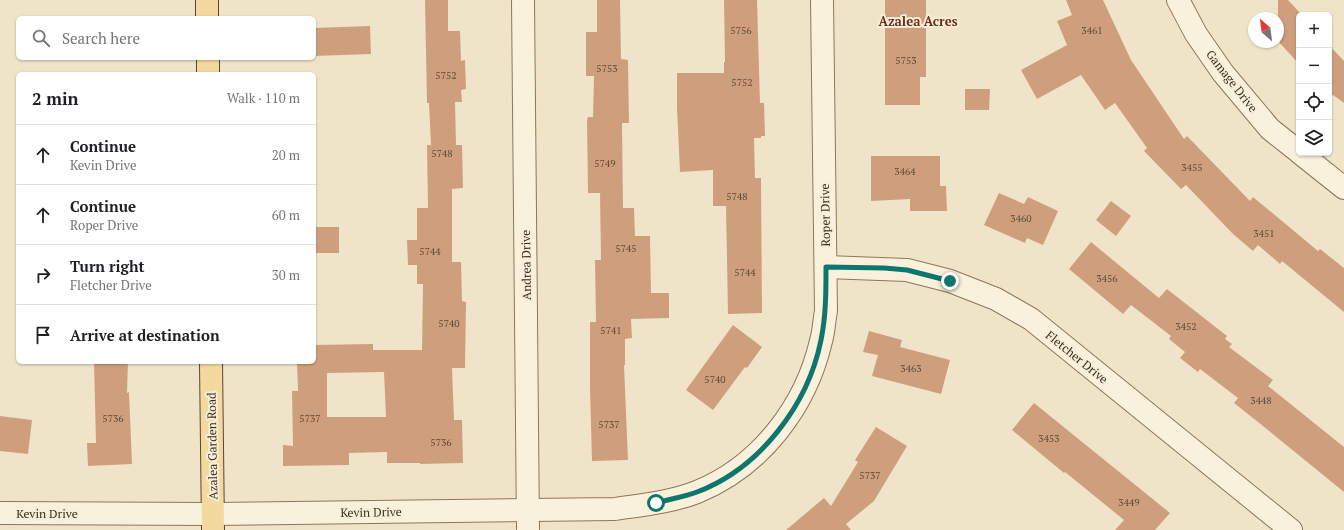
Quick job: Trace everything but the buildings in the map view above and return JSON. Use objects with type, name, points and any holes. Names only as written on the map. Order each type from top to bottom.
[{"type":"main road","points":[[207,0],[207,16]]},
{"type":"main road","points":[[208,60],[208,72]]},
{"type":"main road","name":"Azalea Garden Road","points":[[211,364],[213,522]]},
{"type":"street","name":"Andrea Drive","points":[[523,0],[528,520]]},
{"type":"street","name":"Roper Drive","points":[[735,471],[756,456],[775,435],[797,404],[812,370],[821,341],[826,311],[822,0]]},
{"type":"street","name":"Gamage Drive","points":[[1178,0],[1196,34],[1223,73],[1270,129],[1296,150]]},
{"type":"street","name":"Gamage Drive","points":[[1304,156],[1344,188]]},
{"type":"street","name":"Fletcher Drive","points":[[826,267],[907,270],[950,281],[996,299],[1031,319],[1291,530]]},
{"type":"street","name":"Kevin Drive","points":[[0,513],[213,522],[528,520],[656,503],[697,492],[735,471]]},
{"type":"district","name":"Azalea Acres","points":[[918,21]]},
{"type":"route","points":[[656,503],[697,492],[728,476],[756,456],[775,435],[797,404],[812,370],[821,341],[826,311],[826,267],[907,270],[950,281]]}]
